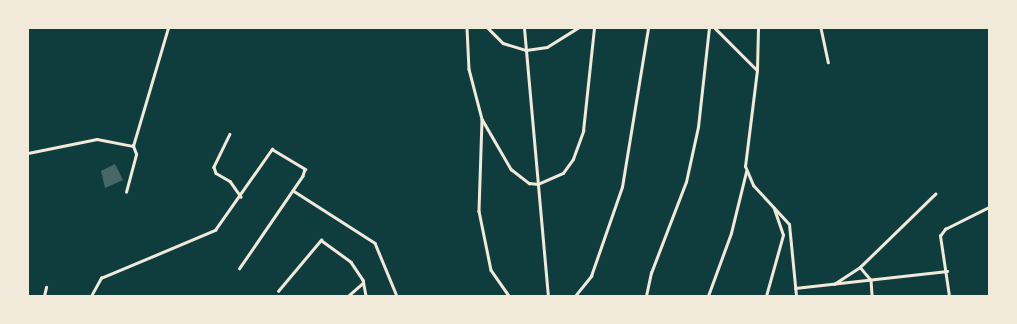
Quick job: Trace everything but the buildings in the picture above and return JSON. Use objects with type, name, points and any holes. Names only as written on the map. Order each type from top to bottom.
[{"type":"street","points":[[126,192],[136,154],[133,146],[168,28]]},
{"type":"street","points":[[467,28],[469,69],[482,119],[511,169],[529,183],[538,184],[563,172],[573,159],[582,131],[594,28]]},
{"type":"street","points":[[488,28],[503,43],[526,50],[547,47],[576,28]]},
{"type":"street","points":[[524,28],[548,296]]},
{"type":"street","points":[[575,296],[591,276],[622,188],[648,28]]},
{"type":"street","points":[[646,296],[651,273],[686,182],[698,128],[709,28]]},
{"type":"street","points":[[715,28],[757,70]]},
{"type":"street","points":[[708,296],[731,233],[746,172],[745,150],[757,70],[758,28]]},
{"type":"street","points":[[821,28],[828,62]]},
{"type":"street","points":[[482,119],[479,211],[491,270],[509,296]]},
{"type":"street","points":[[230,134],[214,167],[216,173],[230,182],[241,197]]},
{"type":"street","points":[[28,152],[97,139],[133,146]]},
{"type":"street","points":[[91,296],[101,278],[208,236],[241,197],[272,149],[305,169],[294,191],[240,268]]},
{"type":"street","points":[[746,172],[753,185],[772,205],[790,228],[796,296]]},
{"type":"street","points":[[294,191],[375,243],[397,296]]},
{"type":"street","points":[[834,285],[860,267],[935,194]]},
{"type":"street","points":[[766,296],[783,235],[772,205]]},
{"type":"street","points":[[950,296],[940,236],[945,228],[989,207]]},
{"type":"street","points":[[278,291],[321,240],[351,262],[363,283],[366,296]]},
{"type":"street","points":[[860,267],[871,280],[872,296]]},
{"type":"street","points":[[795,288],[834,285],[947,271]]},
{"type":"street","points":[[348,296],[363,283]]},
{"type":"street","points":[[44,296],[46,287]]}]
